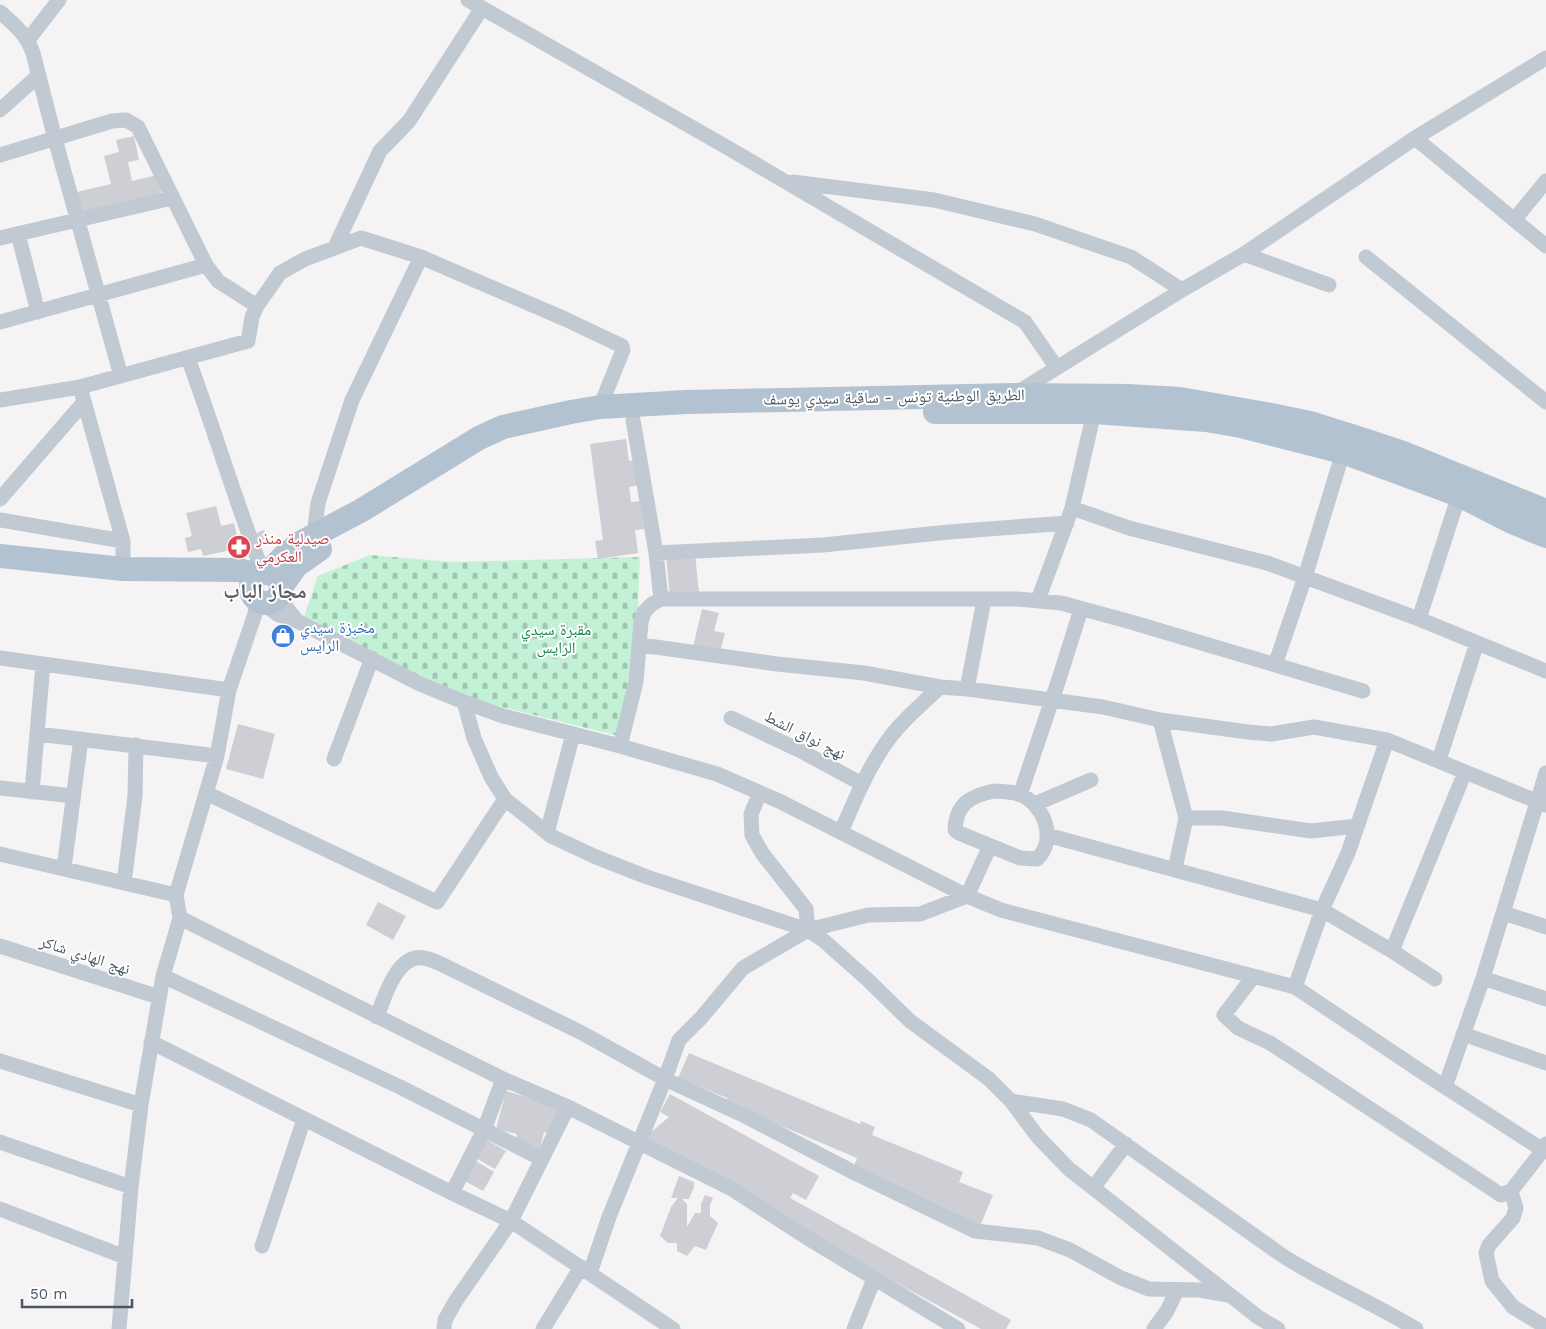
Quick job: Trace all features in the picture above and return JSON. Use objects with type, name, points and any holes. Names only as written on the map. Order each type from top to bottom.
[{"type":"main road","name":"الطريق الوطنية تونس - ساقية سيدي يوسف","points":[[265,587],[294,547],[362,510],[471,443],[503,427],[600,407],[767,399],[1014,395],[1128,396],[1180,400],[1274,415],[1310,423],[1406,454],[1542,507]]},
{"type":"main road","name":"الطريق الوطنية تونس - ساقية سيدي يوسف","points":[[265,587],[317,551],[446,473],[489,450],[523,436],[633,420],[788,414],[1094,412],[1206,420],[1270,432],[1306,444],[1343,452],[1459,495],[1512,522],[1546,536]]},
{"type":"main road","points":[[0,556],[123,569],[239,570],[265,587]]},
{"type":"main road","points":[[0,571],[121,584],[265,587]]},
{"type":"street","points":[[28,40],[59,0]]},
{"type":"street","points":[[468,0],[785,181],[1025,322],[1057,368]]},
{"type":"street","points":[[335,247],[380,152],[410,121],[482,8]]},
{"type":"street","points":[[0,12],[20,29],[28,40],[121,376]]},
{"type":"street","points":[[1014,395],[1182,290],[1244,254],[1415,138],[1546,58]]},
{"type":"street","points":[[0,110],[39,75]]},
{"type":"street","points":[[0,155],[55,140],[112,121],[126,120],[138,128],[148,145],[206,265],[218,281],[257,306]]},
{"type":"street","points":[[1415,138],[1546,246]]},
{"type":"street","points":[[785,181],[934,200],[1035,224],[1131,258],[1182,290]]},
{"type":"street","points":[[1514,220],[1546,181]]},
{"type":"street","points":[[0,238],[172,198]]},
{"type":"street","points":[[18,234],[38,312]]},
{"type":"street","points":[[0,400],[80,387],[248,341],[252,317],[257,306],[280,273],[305,259],[361,238],[421,258],[565,319],[622,346],[623,350],[600,407]]},
{"type":"street","points":[[1244,254],[1329,285]]},
{"type":"street","points":[[1366,257],[1546,402]]},
{"type":"street","points":[[314,536],[318,503],[352,400],[421,258]]},
{"type":"street","points":[[0,322],[206,265]]},
{"type":"street","points":[[188,358],[212,424],[265,587],[279,615],[297,620],[420,684],[464,702],[503,716],[620,746],[717,774],[841,832],[967,896],[1001,910],[1295,987],[1444,1087],[1545,1149],[1511,1191],[1501,1194],[1270,1043],[1238,1028],[1224,1015],[1253,977]]},
{"type":"street","points":[[80,387],[123,541],[123,569]]},
{"type":"street","points":[[0,499],[84,402]]},
{"type":"street","points":[[1038,600],[1072,508],[1094,412]]},
{"type":"street","points":[[633,420],[656,553],[661,599]]},
{"type":"street","points":[[1275,665],[1305,578],[1343,452]]},
{"type":"street","points":[[1419,619],[1459,495]]},
{"type":"street","points":[[1072,508],[1129,528],[1267,563],[1419,619],[1546,671]]},
{"type":"street","points":[[0,520],[123,541]]},
{"type":"street","points":[[656,553],[823,545],[949,532],[1067,523]]},
{"type":"street","points":[[119,1329],[130,1187],[141,1105],[163,976],[180,918],[176,895],[217,756],[230,690],[265,587]]},
{"type":"street","points":[[620,746],[636,682],[641,622],[644,612],[661,599],[1038,600],[1062,603],[1363,690]]},
{"type":"street","points":[[966,689],[984,600]]},
{"type":"street","points":[[1020,795],[1060,676],[1080,608]]},
{"type":"street","points":[[1439,760],[1476,642]]},
{"type":"street","points":[[640,645],[777,664],[864,673],[940,687],[1103,708],[1160,720],[1271,734],[1314,727],[1388,740],[1542,803]]},
{"type":"street","points":[[0,658],[230,690]]},
{"type":"street","points":[[334,760],[372,658]]},
{"type":"street","points":[[32,792],[43,664]]},
{"type":"street","points":[[841,832],[862,784],[891,736],[940,687]]},
{"type":"street","points":[[464,702],[477,746],[490,777],[505,799],[546,832],[569,846],[640,874],[808,930],[823,940],[910,1021],[989,1079],[1011,1100],[1038,1137],[1069,1169],[1258,1317],[1278,1329]]},
{"type":"street","name":"نهج نواق الشط","points":[[731,718],[801,750],[862,784]]},
{"type":"street","points":[[1160,720],[1186,818],[1175,869]]},
{"type":"street","points":[[38,734],[217,756]]},
{"type":"street","points":[[546,832],[573,734]]},
{"type":"street","points":[[64,868],[81,739]]},
{"type":"street","points":[[1295,987],[1322,910],[1348,854],[1388,740]]},
{"type":"street","points":[[124,882],[135,796],[136,745]]},
{"type":"street","points":[[1392,951],[1465,772]]},
{"type":"street","points":[[1444,1087],[1542,803],[1546,772]]},
{"type":"street","points":[[1035,804],[1090,780]]},
{"type":"street","points":[[0,788],[74,796]]},
{"type":"street","points":[[1009,792],[1020,795],[1035,804],[1046,824],[1048,835],[1044,852],[1037,859],[1020,858],[955,830],[956,817],[961,808],[968,799],[978,794],[1009,792]]},
{"type":"street","points":[[206,793],[437,902],[505,799]]},
{"type":"street","points":[[760,793],[751,814],[752,835],[762,853],[806,909],[808,930]]},
{"type":"street","points":[[1186,818],[1222,818],[1311,831],[1357,826]]},
{"type":"street","points":[[1048,835],[1322,910],[1435,979]]},
{"type":"street","points":[[543,1329],[585,1270],[609,1217],[679,1040],[701,1018],[743,968],[808,930],[868,915],[920,914],[967,896],[990,846]]},
{"type":"street","points":[[0,854],[176,895]]},
{"type":"street","points":[[1504,913],[1546,927]]},
{"type":"street","points":[[180,918],[503,1079],[568,1107],[732,1188],[958,1329]]},
{"type":"street","name":"نهج الهادي شاكر","points":[[0,946],[160,998]]},
{"type":"street","points":[[377,1017],[390,983],[404,964],[414,958],[424,958],[445,966],[582,1033],[665,1079],[744,1116],[975,1231],[1038,1238],[1070,1250],[1122,1278],[1149,1289],[1200,1290],[1230,1295]]},
{"type":"street","points":[[163,976],[400,1087],[542,1159]]},
{"type":"street","points":[[1483,978],[1546,999]]},
{"type":"street","points":[[1463,1034],[1546,1063]]},
{"type":"street","points":[[151,1042],[511,1221],[585,1270],[650,1323],[673,1329]]},
{"type":"street","points":[[0,1061],[141,1105]]},
{"type":"street","points":[[452,1193],[484,1130],[503,1079]]},
{"type":"street","points":[[1011,1100],[1063,1109],[1091,1120],[1289,1260],[1416,1329]]},
{"type":"street","points":[[444,1329],[445,1320],[455,1302],[511,1221],[568,1107]]},
{"type":"street","points":[[262,1246],[304,1118]]},
{"type":"street","points":[[0,1142],[130,1187]]},
{"type":"street","points":[[1093,1188],[1126,1144]]},
{"type":"street","points":[[1511,1191],[1516,1208],[1514,1218],[1489,1244],[1486,1252],[1492,1281],[1513,1307],[1546,1327]]},
{"type":"street","points":[[0,1209],[125,1257]]},
{"type":"street","points":[[854,1329],[874,1278]]},
{"type":"street","points":[[1154,1329],[1177,1290]]},
{"type":"green space","name":"مقبرة سيدي الرايس","points":[[370,555],[452,562],[640,557],[635,678],[619,736],[462,697],[303,620],[318,576]]},
{"type":"building","points":[[134,136],[139,160],[128,162],[132,181],[157,175],[163,202],[84,221],[77,192],[111,184],[104,156],[119,152],[116,140]]},
{"type":"building","points":[[626,439],[629,461],[637,460],[641,485],[629,487],[631,502],[641,501],[644,529],[635,530],[638,553],[598,559],[595,541],[603,540],[590,444]]},
{"type":"building","points":[[216,506],[221,526],[234,523],[240,548],[203,556],[201,549],[188,552],[185,538],[192,536],[186,513]]},
{"type":"building","points":[[264,530],[269,541],[257,546],[253,534]]},
{"type":"building","points":[[695,554],[699,593],[670,596],[666,556]]},
{"type":"building","points":[[702,609],[719,613],[714,631],[725,633],[720,653],[693,647]]},
{"type":"building","points":[[238,724],[275,734],[263,779],[226,769]]},
{"type":"building","points":[[378,902],[406,916],[393,940],[366,925]]},
{"type":"building","points":[[689,1053],[860,1124],[861,1121],[875,1127],[872,1135],[963,1172],[959,1182],[993,1195],[980,1226],[851,1173],[857,1158],[725,1102],[727,1098],[678,1078]]},
{"type":"building","points":[[506,1091],[562,1108],[555,1134],[544,1132],[539,1150],[514,1143],[517,1134],[496,1129]]},
{"type":"building","points":[[670,1094],[819,1176],[806,1200],[793,1193],[790,1198],[1011,1320],[1006,1329],[981,1329],[639,1142],[669,1117],[660,1112]]},
{"type":"building","points":[[487,1140],[506,1151],[495,1169],[476,1158]]},
{"type":"building","points":[[474,1160],[494,1172],[483,1191],[463,1180]]},
{"type":"building","points":[[679,1176],[694,1182],[689,1199],[682,1199],[687,1204],[687,1227],[695,1213],[701,1213],[701,1204],[705,1195],[713,1198],[710,1205],[710,1216],[718,1223],[706,1250],[695,1246],[687,1256],[677,1251],[677,1243],[668,1243],[660,1236],[671,1207],[678,1198],[671,1198]]},
{"type":"place","name":"صيدلية منذر العكرمي","points":[[239,547]]},
{"type":"place","name":"مخبزة سيدي الرايس","points":[[283,636]]},
{"type":"district","name":"مجاز الباب","points":[[265,590]]}]
